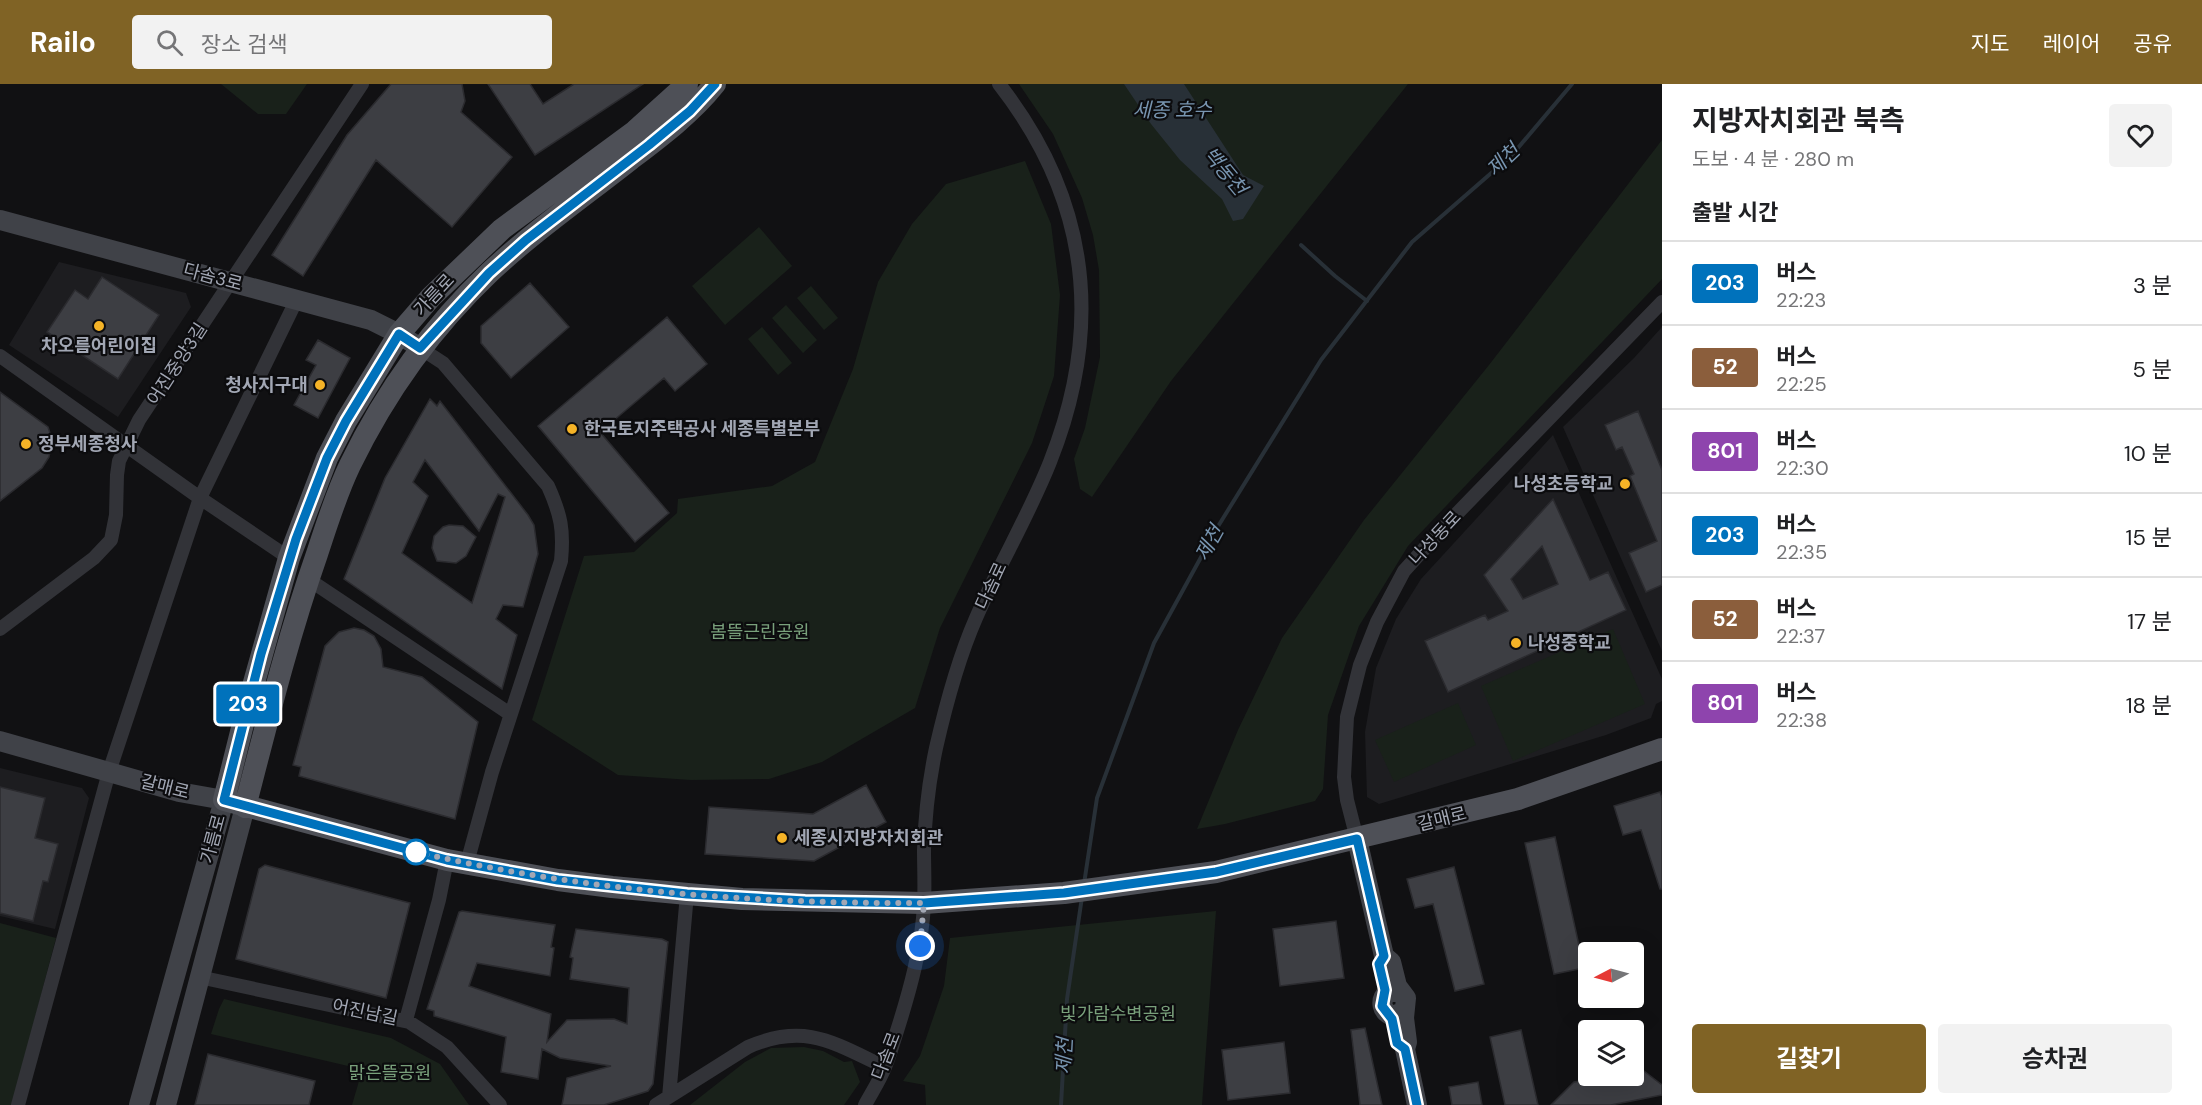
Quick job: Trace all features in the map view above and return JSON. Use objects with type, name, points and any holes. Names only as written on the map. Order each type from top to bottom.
[{"type":"main road","name":"가름로","points":[[224,800],[289,558],[327,458],[346,421],[399,334],[431,297],[502,229],[635,131],[687,84]]},
{"type":"main road","name":"가름로","points":[[246,807],[273,698],[308,579],[332,510],[350,466],[400,376],[420,348],[496,266],[690,111],[715,84]]},
{"type":"main road","name":"갈매로","points":[[224,800],[457,862],[558,880],[687,894],[805,901],[924,903],[1064,893],[1216,872],[1518,799],[1662,749]]},
{"type":"street","name":"어진중앙3길","points":[[0,629],[94,558],[111,540],[116,515],[119,461],[126,445],[140,420],[362,84]]},
{"type":"street","name":"다솜로","points":[[865,1105],[885,1067],[920,946],[924,903],[926,805],[943,718],[957,669],[975,620],[1050,463],[1073,393],[1079,350],[1081,304],[1078,266],[1073,230],[1063,194],[1034,134],[999,84]]},
{"type":"street","name":"다솜3로","points":[[0,220],[371,320],[420,348]]},
{"type":"street","points":[[18,1105],[109,772],[200,498],[297,299]]},
{"type":"street","name":"나성동로","points":[[1357,839],[1344,777],[1347,717],[1360,665],[1377,622],[1404,571],[1662,302]]},
{"type":"street","points":[[406,1020],[439,900],[457,862],[492,772],[561,561],[562,526],[559,510],[548,486],[442,363],[420,348]]},
{"type":"street","points":[[0,356],[200,498],[289,558]]},
{"type":"street","points":[[308,579],[510,714]]},
{"type":"street","name":"갈매로","points":[[0,741],[179,792],[224,800]]},
{"type":"street","name":"가름로","points":[[139,1105],[224,800]]},
{"type":"street","name":"가름로","points":[[166,1105],[246,807]]},
{"type":"street","points":[[1357,839],[1384,956],[1391,962],[1397,986],[1395,1003],[1397,1043],[1405,1049],[1417,1105]]},
{"type":"street","points":[[669,1097],[687,894]]},
{"type":"street","name":"어진남길","points":[[199,977],[406,1020],[447,1047],[500,1105]]},
{"type":"street","points":[[656,1105],[748,1047],[782,1036],[804,1035],[824,1039],[885,1067]]},
{"type":"shaded area","name":"차오름어린이집","points":[[59,262],[186,293],[191,307],[118,417],[9,345]]},
{"type":"shaded area","name":"나성초등학교","points":[[1662,327],[1662,651],[1563,427],[1634,358]]},
{"type":"shaded area","name":"나성중학교","points":[[1553,435],[1662,679],[1662,701],[1656,704],[1651,718],[1606,735],[1379,804],[1367,797],[1365,732],[1376,668],[1396,619],[1421,579]]},
{"type":"shaded area","points":[[0,768],[82,788],[89,798],[55,929],[0,916]]},
{"type":"green space","points":[[221,84],[307,84],[286,114],[258,114]]},
{"type":"green space","points":[[1019,84],[1408,84],[1171,381],[1092,497],[1080,489],[1074,459],[1085,428],[1100,357],[1099,270],[1093,235],[1082,198],[1053,134]]},
{"type":"green space","points":[[1662,140],[1662,279],[1408,546],[1359,626],[1328,715],[1323,789],[1315,801],[1197,829],[1238,730],[1282,638],[1364,520],[1489,365]]},
{"type":"green space","name":"봄뜰근린공원","points":[[1025,161],[1051,224],[1060,295],[1054,376],[1032,443],[940,628],[915,708],[822,762],[769,779],[691,780],[618,775],[532,720],[584,556],[634,552],[677,513],[678,499],[772,486],[815,462],[853,369],[878,282],[912,224],[946,184]]},
{"type":"green space","points":[[759,227],[792,266],[725,325],[692,286]]},
{"type":"green space","points":[[811,286],[838,318],[824,330],[797,298]]},
{"type":"green space","points":[[786,305],[817,340],[803,353],[772,318]]},
{"type":"green space","points":[[762,327],[792,363],[778,375],[748,339]]},
{"type":"green space","points":[[1613,629],[1645,704],[1513,761],[1481,686]]},
{"type":"green space","points":[[1458,703],[1476,745],[1394,782],[1375,740]]},
{"type":"green space","name":"빛가람수변공원","points":[[1216,911],[1202,1105],[926,1105],[925,1085],[903,1081],[920,1056],[944,986],[950,938]]},
{"type":"green space","points":[[0,923],[56,938],[12,1105],[0,1105]]},
{"type":"green space","name":"맑은뜰공원","points":[[224,999],[391,1038],[440,1064],[469,1105],[352,1105],[359,1081],[348,1066],[211,1034]]},
{"type":"green space","points":[[804,1047],[823,1051],[844,1062],[852,1061],[860,1082],[844,1105],[690,1105],[745,1062],[771,1048]]},
{"type":"water","name":"세종 호수","points":[[1124,84],[1184,84],[1243,175],[1264,186],[1243,219],[1233,221],[1222,199],[1180,160],[1151,124]]},
{"type":"building","points":[[391,84],[462,84],[465,101],[461,112],[512,157],[452,227],[376,160],[303,276],[272,255],[347,135]]},
{"type":"building","points":[[488,84],[530,84],[543,104],[574,84],[643,84],[535,155]]},
{"type":"building","points":[[102,277],[159,315],[118,379],[47,332],[75,290],[88,299]]},
{"type":"building","points":[[530,283],[569,327],[511,378],[481,343],[481,326]]},
{"type":"building","name":"한국토지주택공사 세종특별본부","points":[[667,317],[707,364],[675,391],[664,378],[600,432],[669,513],[635,542],[538,426]]},
{"type":"building","name":"청사지구대","points":[[318,340],[350,358],[318,418],[294,405],[316,365],[306,360]]},
{"type":"building","name":"정부세종청사","points":[[0,392],[48,427],[52,439],[49,457],[42,468],[0,501]]},
{"type":"building","points":[[430,399],[437,406],[440,401],[534,525],[538,554],[523,607],[503,605],[496,619],[517,635],[502,689],[344,579],[385,478]],"holes":[[[425,460],[479,531],[498,494],[505,497],[472,603],[402,553],[428,496],[413,482]]]},
{"type":"building","points":[[1638,411],[1662,470],[1662,585],[1646,592],[1629,553],[1657,541],[1630,476],[1634,474],[1622,447],[1616,450],[1605,425]]},
{"type":"building","points":[[1553,499],[1590,580],[1608,572],[1626,610],[1448,692],[1425,641],[1485,615],[1488,620],[1508,611],[1484,575]],"holes":[[[1542,546],[1558,584],[1523,599],[1511,579]]]},
{"type":"building","points":[[463,526],[476,537],[466,556],[456,563],[437,561],[432,548],[434,536],[443,527]]},
{"type":"building","points":[[354,628],[364,630],[374,636],[381,649],[383,667],[422,677],[478,722],[455,819],[299,776],[301,767],[293,765],[325,646],[339,632]]},
{"type":"building","name":"세종시지방자치회관","points":[[866,785],[886,822],[814,861],[705,854],[709,807],[813,814]]},
{"type":"building","points":[[0,787],[45,798],[35,838],[58,844],[48,882],[43,881],[33,921],[0,913]]},
{"type":"building","points":[[1660,792],[1662,798],[1662,889],[1660,889],[1641,830],[1623,835],[1614,806]]},
{"type":"building","points":[[1555,837],[1578,942],[1578,969],[1554,974],[1525,843]]},
{"type":"building","points":[[265,865],[410,903],[386,998],[236,959],[259,869]]},
{"type":"building","points":[[1454,867],[1484,984],[1455,991],[1433,904],[1415,908],[1407,879]]},
{"type":"building","points":[[459,912],[555,925],[551,947],[554,948],[550,976],[477,963],[469,986],[551,1014],[547,1042],[567,1020],[614,1019],[627,1024],[629,988],[570,979],[573,958],[570,957],[576,929],[662,939],[668,942],[653,1084],[648,1091],[604,1105],[562,1105],[567,1078],[611,1066],[560,1058],[542,1049],[538,1079],[501,1072],[506,1037],[434,1016],[434,1011],[427,1009]]},
{"type":"building","points":[[1336,921],[1344,978],[1280,986],[1273,929]]},
{"type":"building","points":[[1365,1028],[1382,1105],[1360,1105],[1351,1030]]},
{"type":"building","points":[[1521,1030],[1538,1105],[1505,1105],[1490,1037]]},
{"type":"building","points":[[1284,1042],[1290,1093],[1228,1100],[1222,1050]]},
{"type":"building","points":[[208,1054],[315,1081],[309,1105],[195,1105]]},
{"type":"building","points":[[1644,1071],[1662,1085],[1662,1095],[1611,1105],[1551,1105],[1574,1082],[1578,1081],[1578,1086],[1644,1086]]},
{"type":"building","points":[[1478,1082],[1482,1105],[1452,1105],[1449,1087]]},
{"type":"waterway","name":"제천","points":[[1084,884],[1097,798],[1154,643],[1217,528],[1321,360],[1412,242],[1512,155],[1572,84]]},
{"type":"waterway","name":"백동천","points":[[1301,245],[1367,301]]},
{"type":"waterway","name":"제천","points":[[1061,1105],[1067,999],[1082,897]]},
{"type":"bus line","name":"203","points":[[715,84],[690,111],[526,240],[489,273],[420,348],[399,334],[346,421],[327,458],[296,539],[261,654],[224,800],[447,860],[558,880],[687,894],[805,901],[924,903],[1064,893],[1216,872],[1357,839],[1384,956],[1379,964],[1385,990],[1382,1006],[1390,1014],[1397,1043],[1405,1049],[1417,1105]]},
{"type":"place","name":"차오름어린이집","points":[[99,326]]},
{"type":"place","name":"청사지구대","points":[[320,385]]},
{"type":"place","name":"한국토지주택공사 세종특별본부","points":[[572,429]]},
{"type":"place","name":"정부세종청사","points":[[26,444]]},
{"type":"place","name":"나성초등학교","points":[[1625,484]]},
{"type":"place","name":"나성중학교","points":[[1516,643]]},
{"type":"place","name":"세종시지방자치회관","points":[[782,838]]},
{"type":"route","points":[[416,852],[447,860],[558,880],[612,887],[742,898],[924,903],[920,946]]}]
